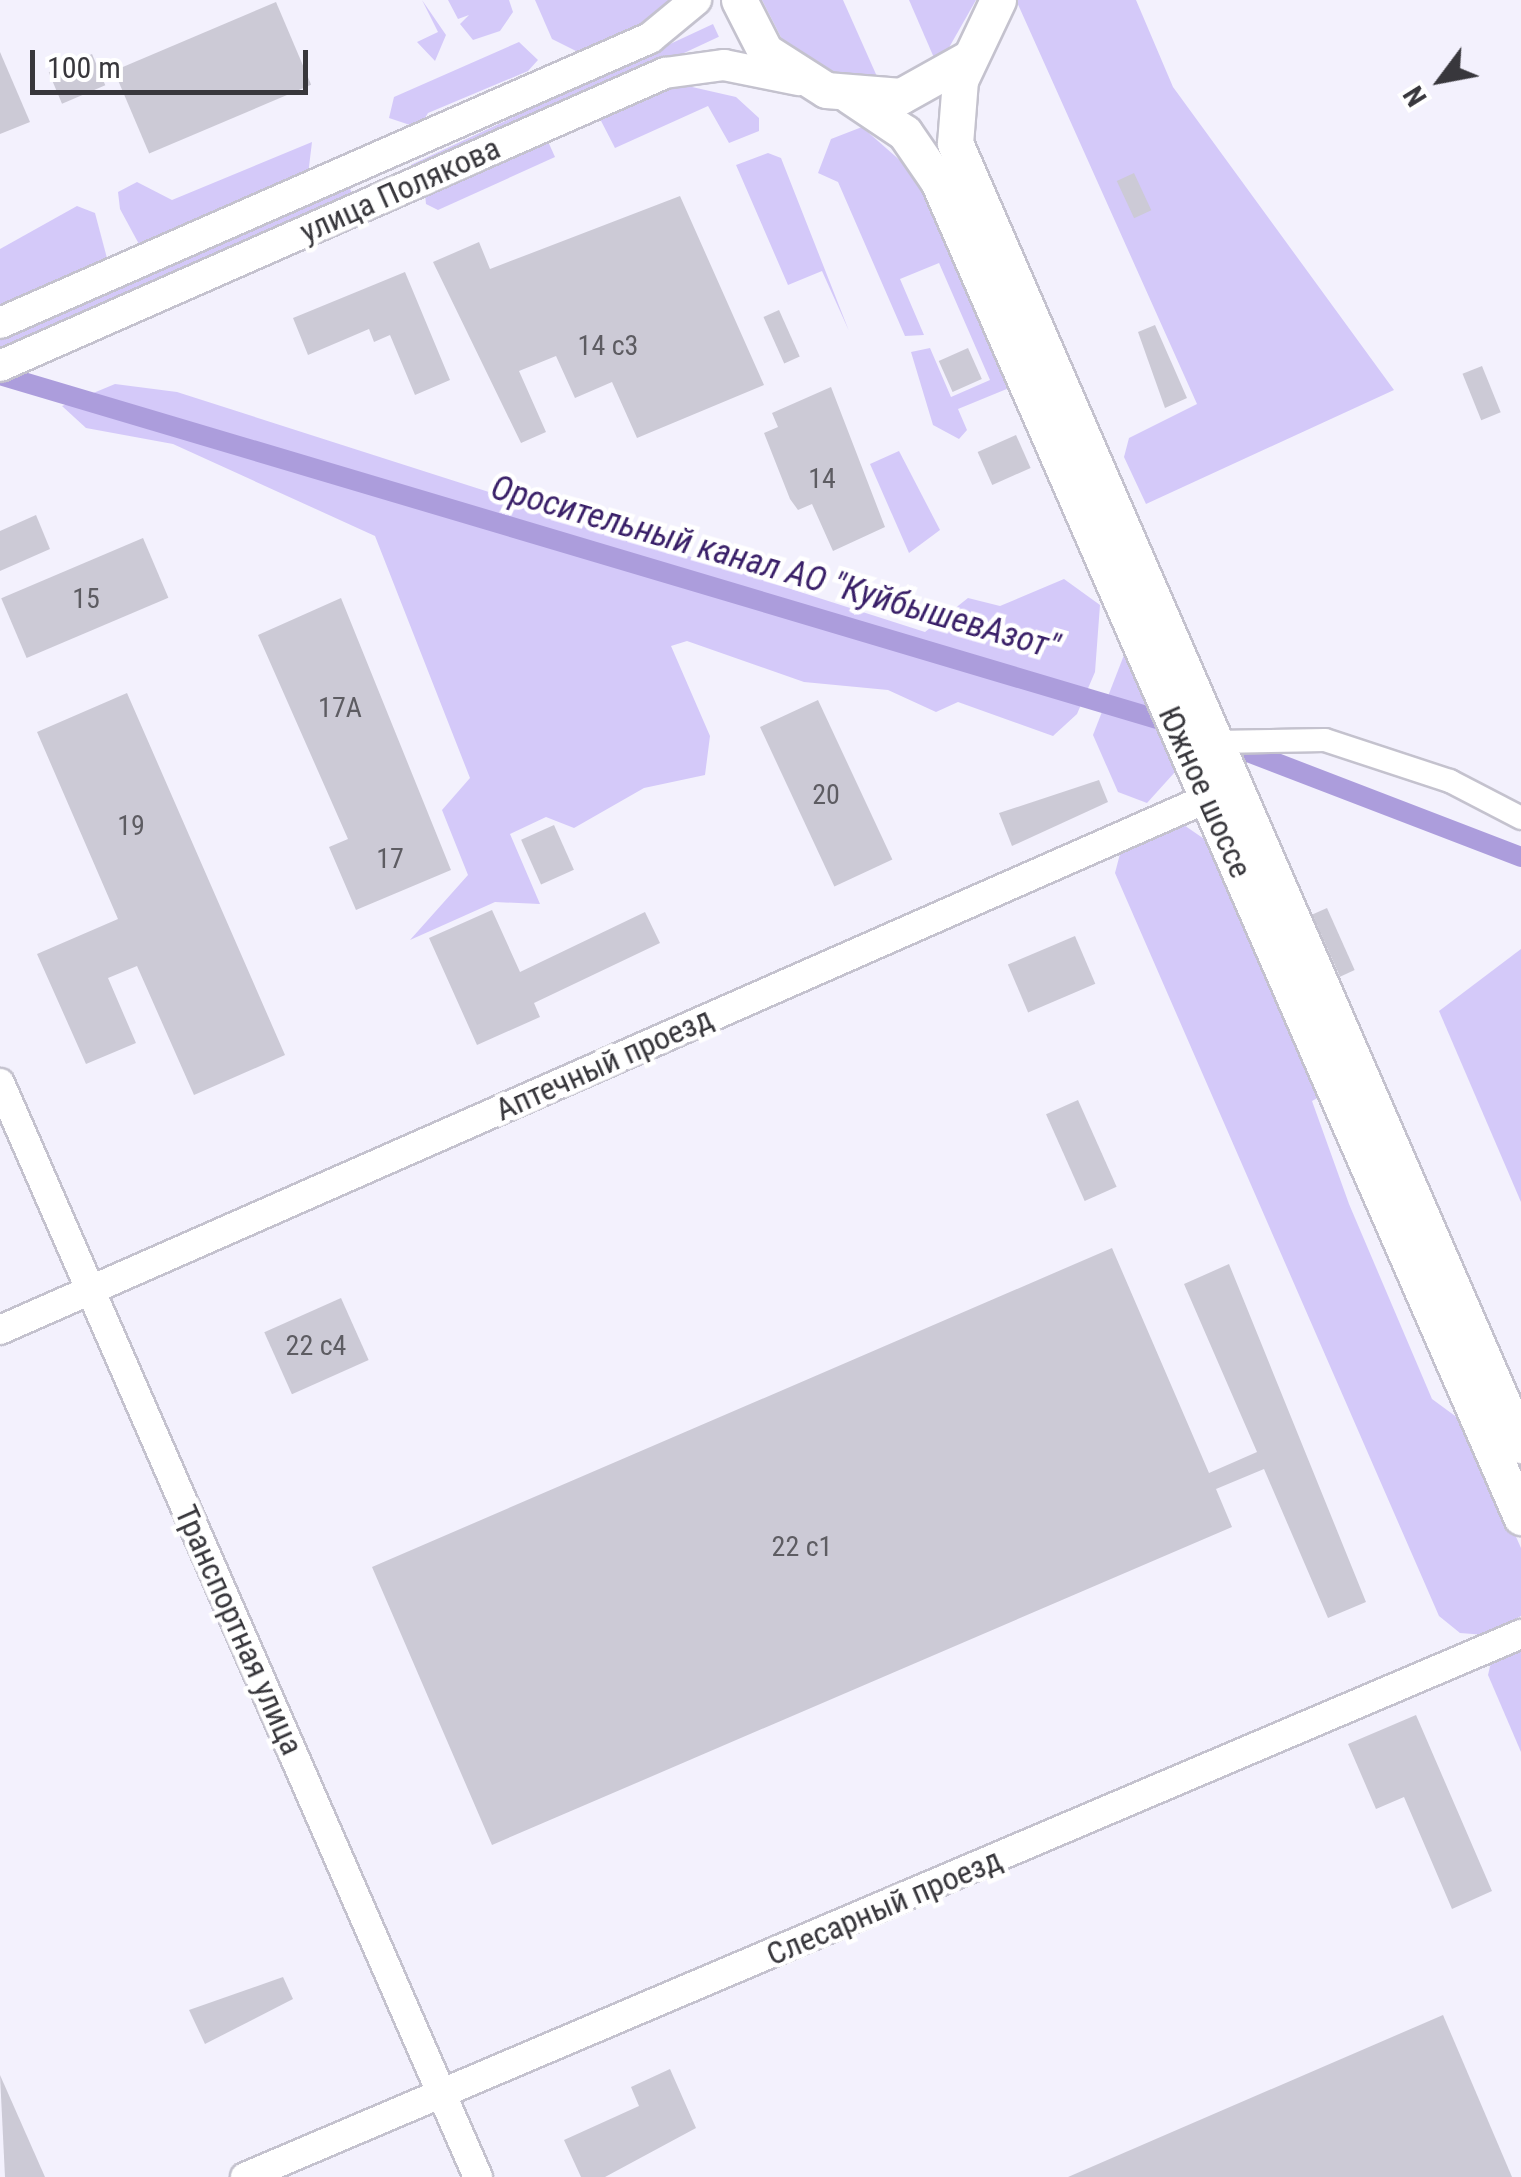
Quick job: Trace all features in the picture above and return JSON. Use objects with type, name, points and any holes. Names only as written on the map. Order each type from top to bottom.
[{"type":"main road","name":"улица Полякова","points":[[0,323],[650,38],[696,0]]},
{"type":"main road","name":"Южное шоссе","points":[[739,0],[765,51],[810,84],[850,96],[901,96],[969,58]]},
{"type":"main road","name":"Южное шоссе","points":[[998,0],[969,58],[956,95],[955,143],[1521,1445]]},
{"type":"main road","name":"улица Полякова","points":[[0,366],[665,73],[749,67],[810,84]]},
{"type":"main road","name":"Южное шоссе","points":[[850,96],[906,133],[938,180],[1521,1517]]},
{"type":"main road","points":[[368,162],[383,197]]},
{"type":"street","points":[[1216,742],[1325,740],[1450,781],[1521,818]]},
{"type":"street","name":"Аптечный проезд","points":[[0,1330],[1208,798]]},
{"type":"street","name":"Транспортная улица","points":[[0,1082],[478,2177]]},
{"type":"street","name":"Слесарный проезд","points":[[245,2177],[1521,1634]]},
{"type":"shaded area","points":[[422,0],[446,35],[435,61],[417,42],[438,32]]},
{"type":"shaded area","points":[[448,0],[509,0],[513,12],[500,31],[473,40],[460,24],[469,15],[458,19]]},
{"type":"shaded area","points":[[535,0],[690,0],[582,54],[552,39]]},
{"type":"shaded area","points":[[762,0],[843,0],[879,81],[844,81],[786,47]]},
{"type":"shaded area","points":[[909,0],[976,0],[938,67]]},
{"type":"shaded area","points":[[1016,0],[1136,0],[1173,87],[1394,390],[1146,504],[1124,457],[1129,438],[1197,404]]},
{"type":"shaded area","points":[[713,24],[719,37],[417,177],[411,165]]},
{"type":"shaded area","points":[[519,42],[538,60],[528,71],[428,113],[419,128],[389,118],[394,97]]},
{"type":"shaded area","points":[[679,84],[736,97],[759,118],[759,131],[729,143],[708,106],[615,148],[598,115]]},
{"type":"shaded area","points":[[862,127],[919,177],[1014,386],[958,409],[967,430],[959,439],[933,425],[911,352],[930,348],[951,397],[990,380],[939,263],[900,279],[924,335],[905,336],[838,182],[818,173],[831,139]]},
{"type":"shaded area","points":[[546,137],[555,157],[438,210],[426,204],[425,194]]},
{"type":"shaded area","points":[[312,142],[308,175],[140,246],[120,209],[118,192],[137,182],[172,200]]},
{"type":"shaded area","points":[[768,153],[781,158],[849,331],[822,271],[788,285],[736,165]]},
{"type":"shaded area","points":[[348,185],[353,195],[0,351],[0,337]]},
{"type":"shaded area","points":[[77,206],[95,213],[108,262],[0,314],[0,249]]},
{"type":"shaded area","points":[[115,384],[177,392],[925,632],[968,598],[1000,606],[1064,579],[1100,605],[1095,672],[1077,714],[1053,736],[958,702],[936,712],[888,690],[804,682],[687,641],[671,646],[710,736],[705,775],[644,788],[574,828],[546,817],[510,834],[540,904],[495,902],[410,940],[468,875],[442,810],[470,778],[375,536],[173,444],[86,428],[62,406]]},
{"type":"shaded area","points":[[899,451],[940,530],[909,553],[870,464]]},
{"type":"shaded area","points":[[1124,655],[1175,772],[1147,803],[1118,792],[1093,735]]},
{"type":"shaded area","points":[[1181,823],[1210,843],[1321,1096],[1312,1101],[1349,1204],[1432,1399],[1466,1424],[1521,1548],[1521,1616],[1486,1635],[1460,1633],[1439,1616],[1115,873],[1121,850]]},
{"type":"shaded area","points":[[1521,949],[1521,1202],[1439,1011]]},
{"type":"shaded area","points":[[1521,1642],[1521,1752],[1488,1675],[1492,1658]]},
{"type":"building","points":[[276,2],[311,85],[149,154],[114,71]]},
{"type":"building","points":[[0,52],[30,122],[0,134]]},
{"type":"building","points":[[92,54],[105,85],[62,104],[49,72]]},
{"type":"building","points":[[1134,173],[1151,210],[1134,218],[1117,181]]},
{"type":"building","points":[[680,196],[764,385],[637,438],[612,382],[575,398],[556,356],[519,371],[546,432],[521,443],[433,262],[479,242],[490,269]]},
{"type":"building","points":[[405,272],[450,380],[415,395],[390,335],[374,342],[369,329],[308,355],[293,318]]},
{"type":"building","points":[[779,310],[800,357],[784,364],[763,317]]},
{"type":"building","points":[[1155,325],[1187,398],[1165,408],[1138,332]]},
{"type":"building","points":[[968,348],[982,379],[953,392],[939,361]]},
{"type":"building","points":[[1482,366],[1501,412],[1481,420],[1463,374]]},
{"type":"building","points":[[831,387],[885,527],[833,551],[812,504],[798,510],[790,499],[764,433],[778,427],[772,413]]},
{"type":"building","points":[[1016,435],[1031,468],[992,485],[978,452]]},
{"type":"building","points":[[36,515],[50,549],[0,571],[0,531]]},
{"type":"building","points":[[143,538],[168,598],[27,658],[1,598]]},
{"type":"building","points":[[341,598],[451,870],[356,910],[329,847],[348,839],[258,635]]},
{"type":"building","points":[[127,693],[285,1055],[194,1095],[137,966],[108,978],[136,1043],[86,1064],[37,954],[118,919],[37,732]]},
{"type":"building","points":[[818,700],[892,860],[834,887],[760,727]]},
{"type":"building","points":[[1099,780],[1108,802],[1012,846],[999,813]]},
{"type":"building","points":[[554,825],[574,870],[541,884],[521,840]]},
{"type":"building","points":[[1327,908],[1355,970],[1340,977],[1312,915]]},
{"type":"building","points":[[492,910],[520,972],[645,912],[660,943],[534,1003],[540,1017],[477,1045],[429,938]]},
{"type":"building","points":[[1075,936],[1095,984],[1028,1012],[1008,965]]},
{"type":"building","points":[[1078,1100],[1117,1187],[1085,1201],[1046,1114]]},
{"type":"building","points":[[1112,1248],[1209,1473],[1257,1452],[1184,1284],[1229,1264],[1366,1602],[1328,1618],[1264,1469],[1216,1489],[1232,1527],[492,1845],[372,1567]]},
{"type":"building","points":[[341,1298],[369,1360],[292,1394],[264,1332]]},
{"type":"building","points":[[1416,1715],[1492,1891],[1452,1909],[1404,1797],[1376,1809],[1348,1744]]},
{"type":"building","points":[[283,1977],[293,1999],[205,2044],[189,2010]]},
{"type":"building","points":[[1443,2015],[1512,2177],[1068,2177]]},
{"type":"building","points":[[670,2069],[696,2128],[605,2177],[581,2177],[564,2140],[639,2106],[631,2087]]},
{"type":"building","points":[[0,2075],[45,2177],[5,2177]]},
{"type":"waterway","name":"Оросительный канал АО \"КуйбышевАзот\"","points":[[0,375],[1177,725]]},
{"type":"waterway","name":"Оросительный канал АО \"КуйбышевАзот\"","points":[[1227,744],[1521,857]]}]
